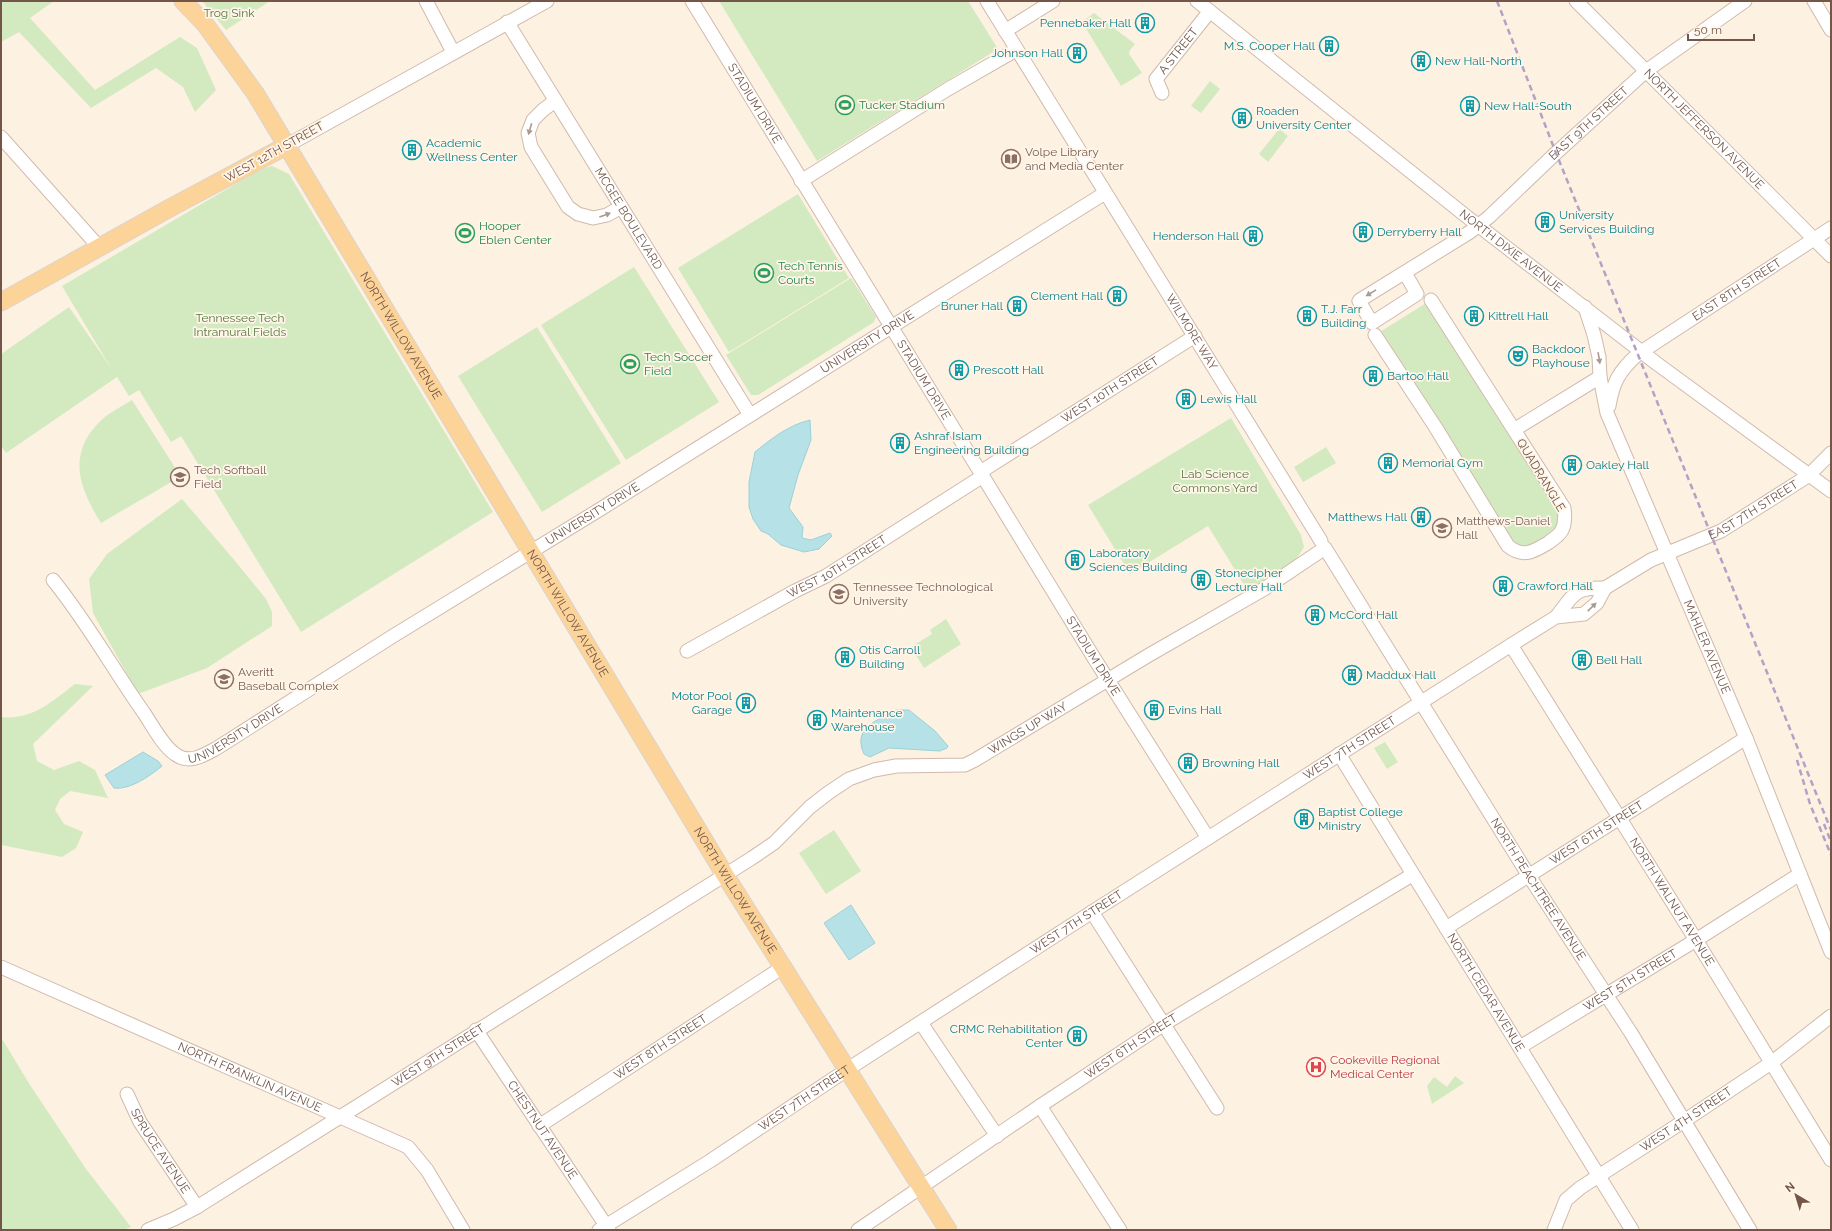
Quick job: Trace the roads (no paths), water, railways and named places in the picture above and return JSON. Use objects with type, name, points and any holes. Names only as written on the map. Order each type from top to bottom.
[{"type":"main road","name":"NORTH WILLOW AVENUE","points":[[183,1],[205,24],[241,74],[286,146],[725,875],[948,1230]]},
{"type":"main road","name":"WEST 12TH STREET","points":[[1,302],[286,146]]},
{"type":"street","points":[[426,1],[453,52]]},
{"type":"street","name":"WEST 12TH STREET","points":[[286,146],[547,1]]},
{"type":"street","name":"STADIUM DRIVE","points":[[692,1],[891,327],[984,472],[1107,680],[1208,838]]},
{"type":"street","points":[[801,181],[948,89],[1016,50],[987,1]]},
{"type":"street","points":[[1005,30],[1054,1]]},
{"type":"street","name":"NORTH DIXIE AVENUE","points":[[1196,1],[1619,334],[1808,476],[1831,491]]},
{"type":"street","name":"NORTH JEFFERSON AVENUE","points":[[1576,1],[1831,256]]},
{"type":"street","name":"EAST 9TH STREET","points":[[1405,273],[1489,217],[1556,152],[1646,71],[1744,1]]},
{"type":"street","points":[[1814,1],[1831,30]]},
{"type":"street","name":"A STREET","points":[[1162,93],[1156,79],[1210,11]]},
{"type":"street","name":"MCGEE BOULEVARD","points":[[507,22],[750,415]]},
{"type":"street","name":"WILMORE WAY","points":[[1016,50],[1323,544]]},
{"type":"street","points":[[555,101],[533,120],[528,133],[531,147],[568,207],[578,214],[593,218],[607,215],[621,207]]},
{"type":"street","points":[[1,137],[99,247]]},
{"type":"street","name":"UNIVERSITY DRIVE","points":[[53,580],[73,604],[130,693],[175,754],[187,759],[199,758],[1105,193]]},
{"type":"street","name":"EAST 8TH STREET","points":[[1643,352],[1831,228]]},
{"type":"street","name":"QUADRANGLE","points":[[1375,335],[1435,426],[1508,546],[1513,550],[1525,553],[1532,552],[1557,536],[1562,530],[1565,515],[1564,508],[1431,300]]},
{"type":"street","name":"MAHLER AVENUE","points":[[1585,307],[1598,352],[1600,376],[1607,413],[1746,738],[1831,952]]},
{"type":"street","points":[[1607,413],[1612,389],[1629,351],[1625,341],[1619,334]]},
{"type":"street","name":"WEST 10TH STREET","points":[[687,651],[795,590],[826,576],[1195,336]]},
{"type":"street","points":[[1616,378],[1626,365],[1643,352]]},
{"type":"street","points":[[1517,428],[1600,376]]},
{"type":"street","name":"EAST 7TH STREET","points":[[1666,553],[1721,530],[1808,476],[1831,452]]},
{"type":"street","name":"WINGS UP WAY","points":[[725,875],[774,843],[810,808],[828,793],[849,779],[874,770],[896,766],[965,765],[1107,680],[1264,589],[1323,544]]},
{"type":"street","name":"NORTH PEACHTREE AVENUE","points":[[1323,544],[1529,876],[1631,1033],[1750,1230]]},
{"type":"street","name":"WEST 7TH STREET","points":[[1556,617],[1584,614],[1597,603],[1605,588],[1651,560],[1666,553]]},
{"type":"street","name":"WEST 7TH STREET","points":[[605,1228],[1092,912],[1556,617],[1571,596],[1578,591],[1593,588],[1605,588]]},
{"type":"street","name":"NORTH WALNUT AVENUE","points":[[1511,645],[1696,940],[1831,1160]]},
{"type":"street","name":"WEST 6TH STREET","points":[[1446,928],[1746,738]]},
{"type":"street","name":"NORTH CEDAR AVENUE","points":[[1339,754],[1412,875],[1632,1230]]},
{"type":"street","name":"WEST 5TH STREET","points":[[1520,1047],[1696,940],[1800,874]]},
{"type":"street","name":"WEST 9TH STREET","points":[[148,1230],[197,1207],[339,1116],[725,875]]},
{"type":"street","name":"WEST 6TH STREET","points":[[858,1230],[922,1188],[1040,1106],[1164,1024],[1412,875]]},
{"type":"street","points":[[1092,912],[1217,1108]]},
{"type":"street","name":"NORTH FRANKLIN AVENUE","points":[[1,967],[408,1147],[427,1170],[463,1230]]},
{"type":"street","name":"WEST 8TH STREET","points":[[539,1126],[782,967]]},
{"type":"street","name":"WEST 4TH STREET","points":[[1554,1230],[1566,1200],[1580,1188],[1771,1063],[1831,1016]]},
{"type":"street","points":[[921,1023],[997,1136]]},
{"type":"street","name":"CHESTNUT AVENUE","points":[[476,1030],[605,1228]]},
{"type":"street","name":"SPRUCE AVENUE","points":[[127,1094],[140,1122],[197,1207]]},
{"type":"street","points":[[1040,1106],[1120,1230]]},
{"type":"water","points":[[810,420],[811,440],[798,475],[789,508],[803,527],[802,538],[811,540],[830,533],[832,536],[819,549],[804,552],[781,545],[768,534],[761,531],[753,519],[749,507],[749,482],[755,452],[774,437],[795,425]]},
{"type":"water","points":[[896,710],[909,710],[935,731],[948,746],[947,748],[940,751],[889,748],[870,757],[864,754],[861,745],[861,737],[864,731],[874,722]]},
{"type":"water","points":[[143,752],[158,761],[162,766],[146,778],[133,785],[114,788],[105,775]]},
{"type":"water","points":[[851,905],[875,943],[849,960],[824,923]]},
{"type":"railway","points":[[1497,1],[1556,153],[1831,830]]},
{"type":"railway","points":[[1797,760],[1810,804],[1831,855]]},
{"type":"railway","points":[[1824,824],[1831,842]]},
{"type":"place","name":"Pennebaker Hall","points":[[1145,23]]},
{"type":"place","name":"M.S. Cooper Hall","points":[[1329,46]]},
{"type":"place","name":"Johnson Hall","points":[[1077,53]]},
{"type":"place","name":"New Hall-North","points":[[1421,61]]},
{"type":"place","name":"Tucker Stadium","points":[[845,105]]},
{"type":"place","name":"New Hall-South","points":[[1470,106]]},
{"type":"place","name":"Roaden University Center","points":[[1242,118]]},
{"type":"place","name":"Academic Wellness Center","points":[[412,150]]},
{"type":"place","name":"Volpe Library and Media Center","points":[[1011,159]]},
{"type":"place","name":"University Services Building","points":[[1545,222]]},
{"type":"place","name":"Derryberry Hall","points":[[1363,232]]},
{"type":"place","name":"Hooper Eblen Center","points":[[465,233]]},
{"type":"place","name":"Henderson Hall","points":[[1253,236]]},
{"type":"place","name":"Tech Tennis Courts","points":[[764,273]]},
{"type":"place","name":"Clement Hall","points":[[1117,296]]},
{"type":"place","name":"Bruner Hall","points":[[1017,306]]},
{"type":"place","name":"T.J. Farr Building","points":[[1307,316]]},
{"type":"place","name":"Kittrell Hall","points":[[1474,316]]},
{"type":"place","name":"Backdoor Playhouse","points":[[1518,356]]},
{"type":"place","name":"Tech Soccer Field","points":[[630,364]]},
{"type":"place","name":"Prescott Hall","points":[[959,370]]},
{"type":"place","name":"Bartoo Hall","points":[[1373,376]]},
{"type":"place","name":"Lewis Hall","points":[[1186,399]]},
{"type":"place","name":"Ashraf Islam Engineering Building","points":[[900,443]]},
{"type":"place","name":"Memorial Gym","points":[[1388,463]]},
{"type":"place","name":"Oakley Hall","points":[[1572,465]]},
{"type":"place","name":"Tech Softball Field","points":[[180,477]]},
{"type":"place","name":"Matthews Hall","points":[[1421,517]]},
{"type":"place","name":"Matthews-Daniel Hall","points":[[1442,528]]},
{"type":"place","name":"Laboratory Sciences Building","points":[[1075,560]]},
{"type":"place","name":"Stonecipher Lecture Hall","points":[[1201,580]]},
{"type":"place","name":"Crawford Hall","points":[[1503,586]]},
{"type":"place","name":"Tennessee Technological University","points":[[839,594]]},
{"type":"place","name":"McCord Hall","points":[[1315,615]]},
{"type":"place","name":"Otis Carroll Building","points":[[845,657]]},
{"type":"place","name":"Bell Hall","points":[[1582,660]]},
{"type":"place","name":"Maddux Hall","points":[[1352,675]]},
{"type":"place","name":"Averitt Baseball Complex","points":[[224,679]]},
{"type":"place","name":"Motor Pool Garage","points":[[746,703]]},
{"type":"place","name":"Evins Hall","points":[[1154,710]]},
{"type":"place","name":"Maintenance Warehouse","points":[[817,720]]},
{"type":"place","name":"Browning Hall","points":[[1188,763]]},
{"type":"place","name":"Baptist College Ministry","points":[[1304,819]]},
{"type":"place","name":"CRMC Rehabilitation Center","points":[[1077,1036]]},
{"type":"place","name":"Cookeville Regional Medical Center","points":[[1316,1067]]},
{"type":"park label","name":"Trog Sink","points":[[229,13]]},
{"type":"park label","name":"Tennessee Tech Intramural Fields","points":[[240,325]]},
{"type":"park label","name":"Lab Science Commons Yard","points":[[1215,481]]}]
